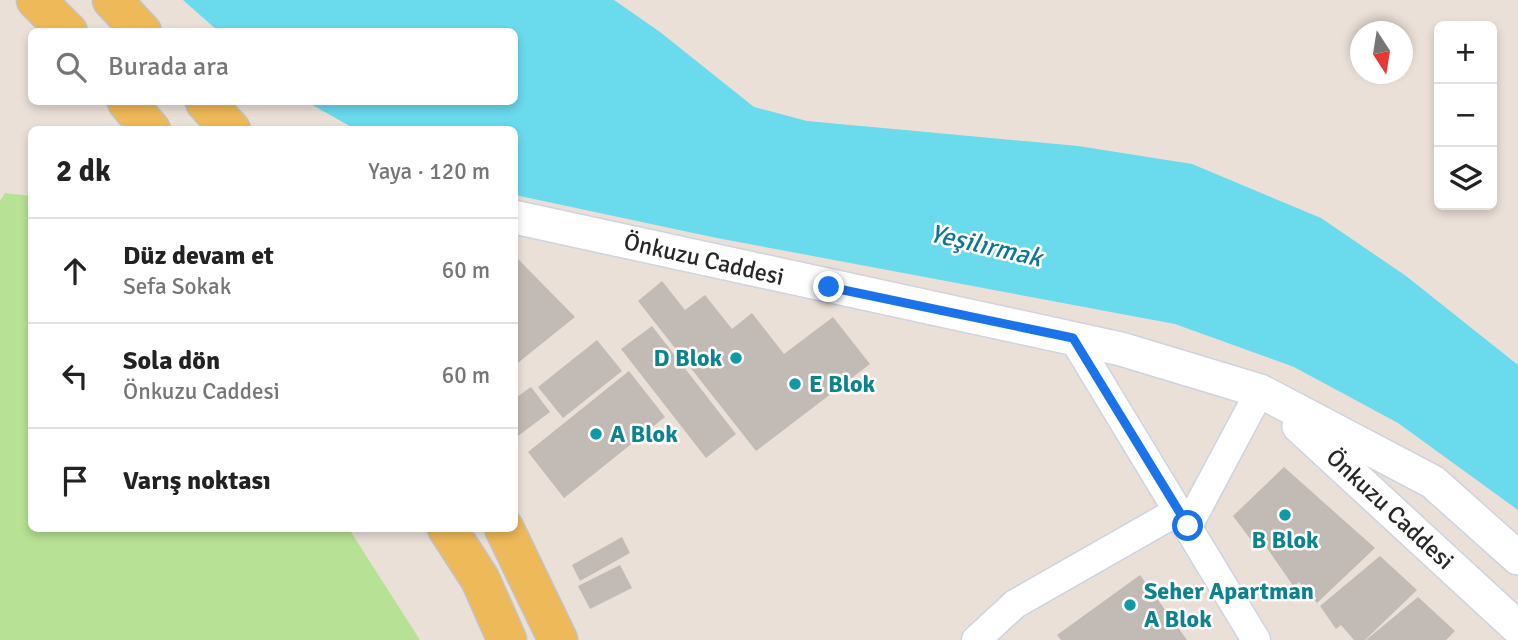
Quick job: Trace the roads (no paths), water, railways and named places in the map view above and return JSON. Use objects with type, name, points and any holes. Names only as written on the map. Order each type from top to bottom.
[{"type":"main road","points":[[36,0],[64,28]]},
{"type":"main road","points":[[112,0],[138,28]]},
{"type":"main road","points":[[129,105],[147,126]]},
{"type":"main road","points":[[208,105],[227,126]]},
{"type":"main road","points":[[450,532],[480,579],[507,640]]},
{"type":"main road","points":[[506,532],[558,640]]},
{"type":"street","name":"Önkuzu Caddesi","points":[[518,218],[1121,349],[1260,391],[1433,482],[1518,558]]},
{"type":"street","points":[[1073,338],[1256,640]]},
{"type":"street","name":"Önkuzu Caddesi","points":[[1260,391],[1409,525],[1518,628]]},
{"type":"street","points":[[976,640],[1015,604],[1183,519],[1260,391]]},
{"type":"water","name":"Yeşilırmak","points":[[183,0],[614,0],[660,32],[754,107],[807,121],[1078,146],[1192,164],[1321,218],[1406,276],[1518,365],[1518,510],[1398,423],[1294,367],[1175,324],[717,238],[518,196],[518,126],[350,126],[312,105],[518,105],[518,28],[215,28]]},
{"type":"place","name":"D Blok","points":[[736,358]]},
{"type":"place","name":"E Blok","points":[[795,384]]},
{"type":"place","name":"A Blok","points":[[596,434]]},
{"type":"place","name":"B Blok","points":[[1285,515]]},
{"type":"place","name":"Seher Apartman A Blok","points":[[1130,605]]}]
